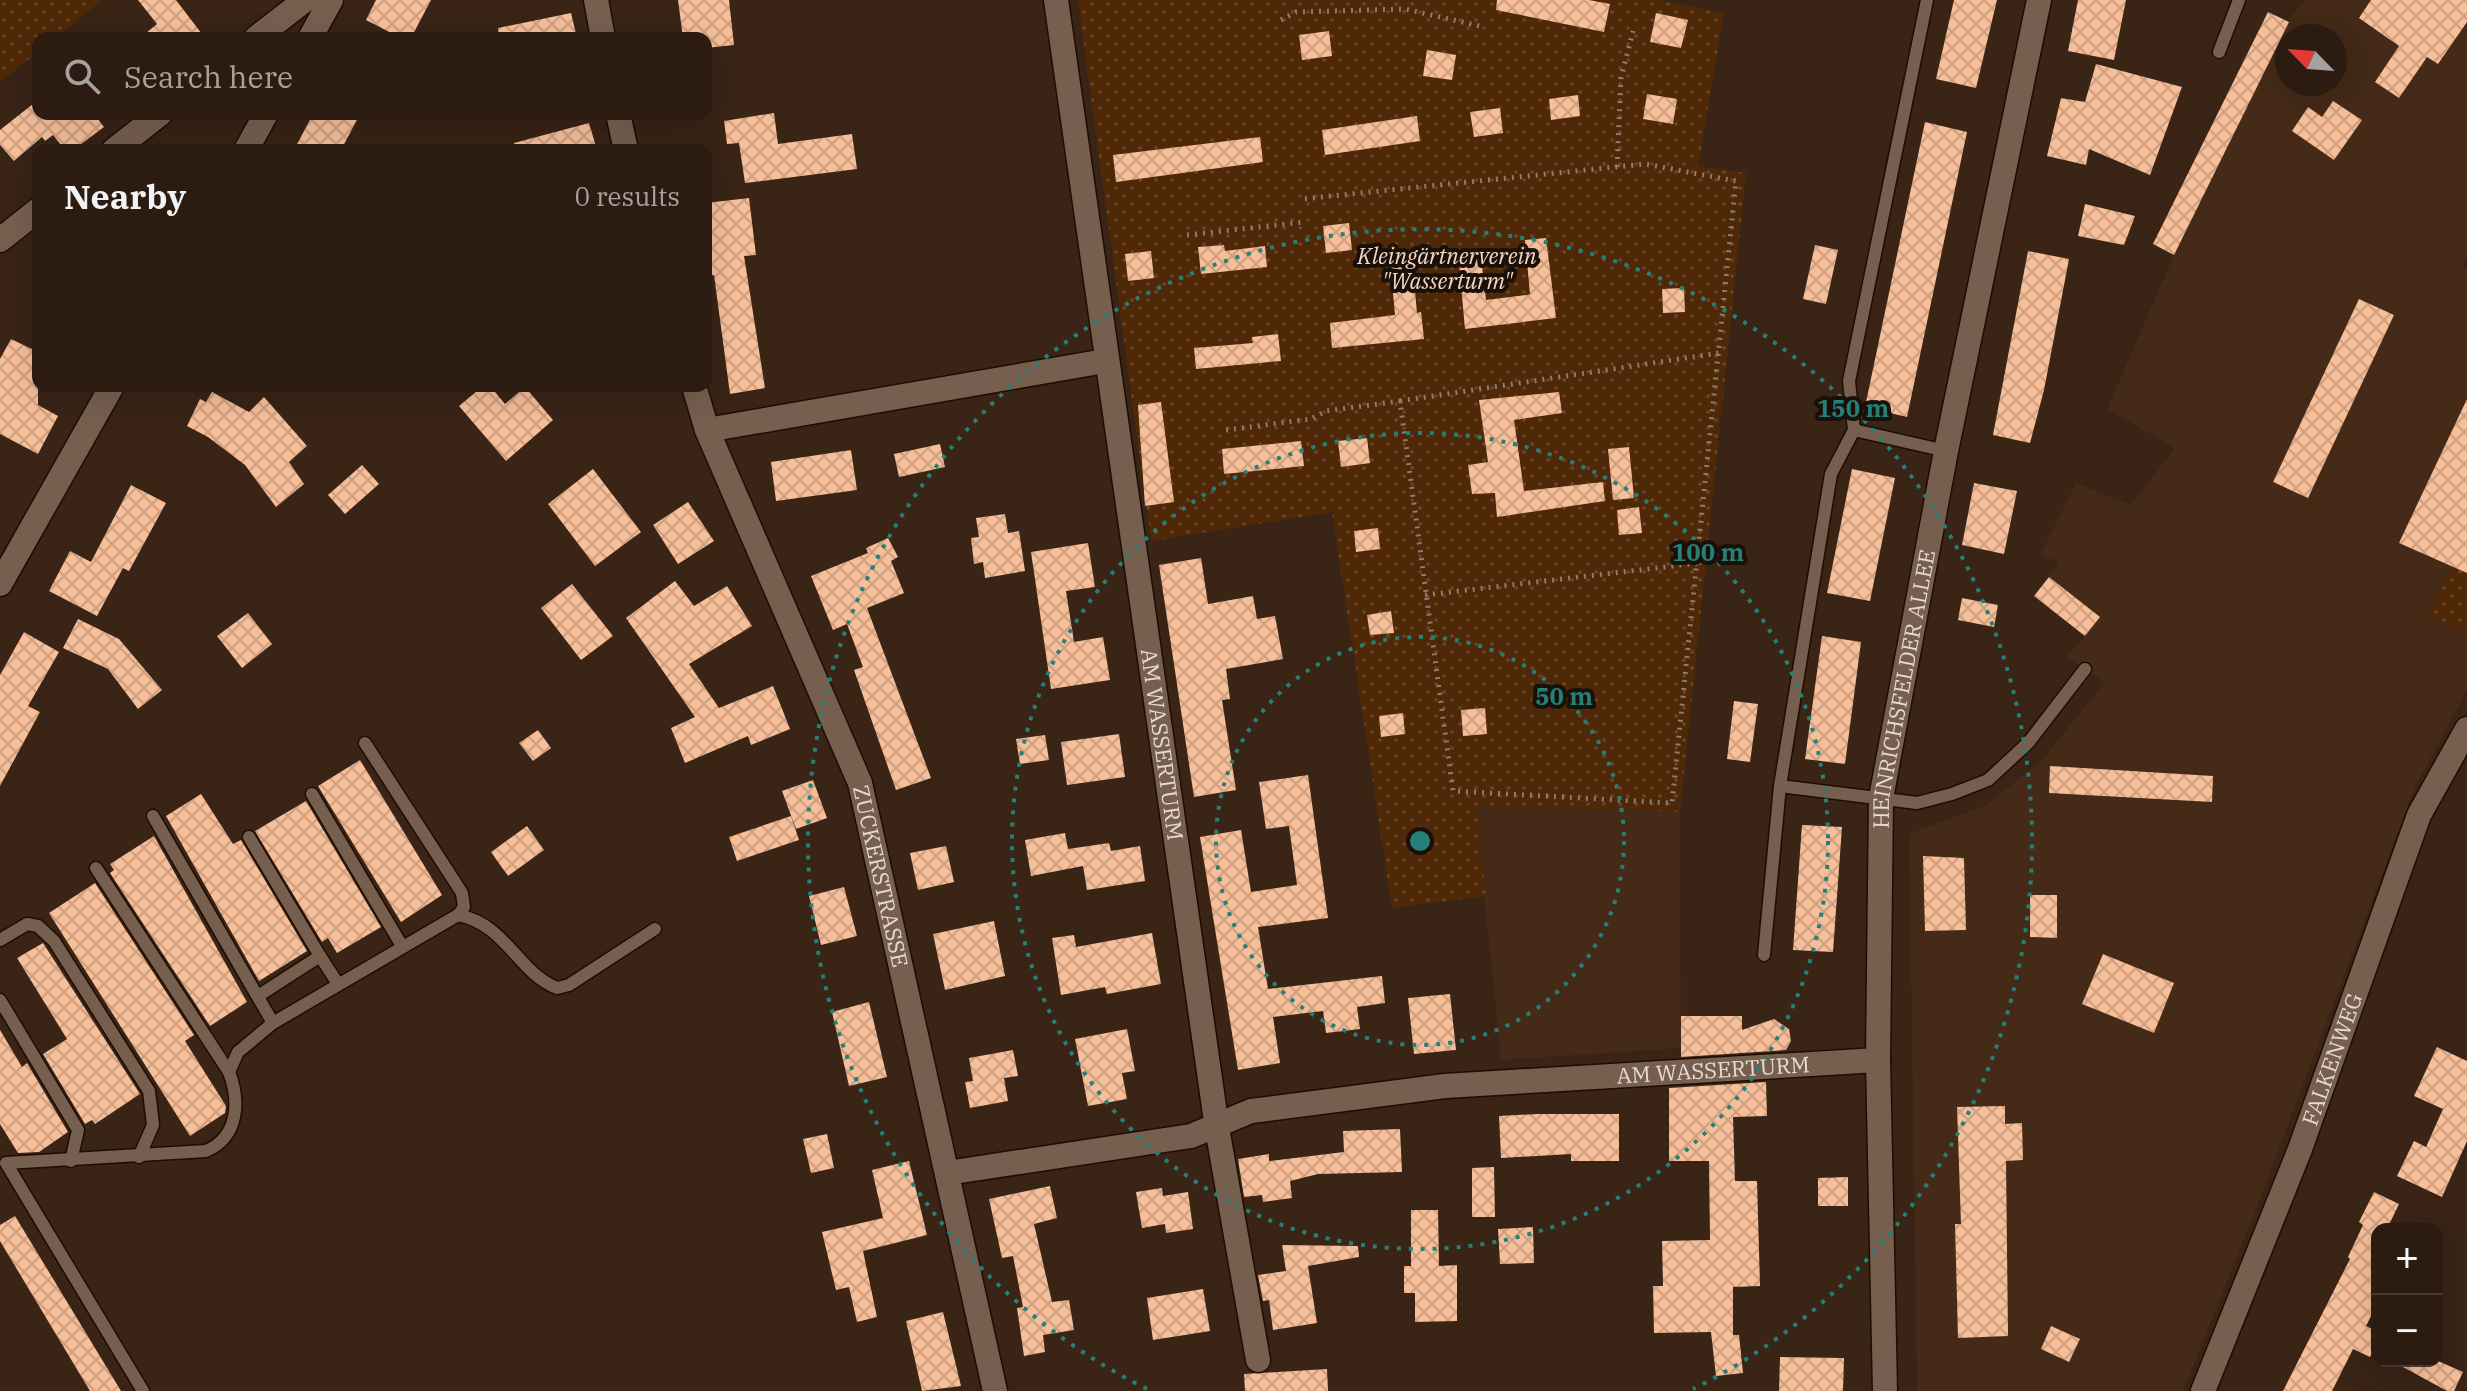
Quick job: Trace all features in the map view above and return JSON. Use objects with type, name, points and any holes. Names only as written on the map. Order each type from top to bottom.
[{"type":"street","points":[[264,32],[305,0]]},
{"type":"street","points":[[313,32],[331,0]]},
{"type":"street","points":[[596,0],[602,32]]},
{"type":"street","name":"AM WASSERTURM","points":[[1056,0],[1105,361],[1217,1128],[1258,1360]]},
{"type":"street","name":"HEINRICHSFELDER ALLEE","points":[[1885,1391],[1878,1060],[1881,798],[1946,451],[2039,0]]},
{"type":"street","points":[[122,144],[152,120]]},
{"type":"street","points":[[249,144],[263,120]]},
{"type":"street","points":[[619,120],[625,144]]},
{"type":"street","points":[[0,240],[32,215]]},
{"type":"street","points":[[707,430],[1105,361]]},
{"type":"street","points":[[0,584],[109,392]]},
{"type":"street","name":"ZUCKERSTRASSE","points":[[696,392],[707,430],[860,783],[995,1391]]},
{"type":"street","name":"FALKENWEG","points":[[2203,1391],[2300,1149],[2419,815],[2467,729]]},
{"type":"street","name":"AM WASSERTURM","points":[[947,1173],[1191,1136],[1217,1128],[1251,1111],[1445,1086],[1878,1060]]},
{"type":"lane","points":[[1764,955],[1780,786],[1831,474],[1854,430],[1849,381],[1927,0]]},
{"type":"lane","points":[[2219,52],[2239,0]]},
{"type":"lane","points":[[1854,430],[1946,451]]},
{"type":"lane","points":[[1780,786],[1917,803],[1988,780],[2028,743],[2085,669]]},
{"type":"lane","points":[[229,1072],[238,1052],[273,1023],[458,915],[464,907],[462,893],[365,743]]},
{"type":"lane","points":[[312,794],[402,946]]},
{"type":"lane","points":[[153,816],[273,1023]]},
{"type":"lane","points":[[249,837],[338,984]]},
{"type":"lane","points":[[2,1160],[71,1161],[206,1151],[225,1138],[237,1106],[229,1072],[96,868]]},
{"type":"lane","points":[[458,915],[489,928],[508,943],[534,975],[557,988],[569,985],[655,929]]},
{"type":"lane","points":[[0,940],[27,924],[38,926],[54,941],[149,1091],[153,1125],[139,1157]]},
{"type":"lane","points":[[258,996],[320,956]]},
{"type":"lane","points":[[0,1000],[78,1130],[71,1161]]},
{"type":"lane","points":[[2,1160],[143,1391]]},
{"type":"path","points":[[1281,20],[1296,12],[1405,9],[1484,27]]},
{"type":"path","points":[[1617,167],[1621,78],[1633,31]]},
{"type":"path","points":[[1302,199],[1645,164],[1736,181],[1672,803],[1460,794],[1453,791],[1400,401]]},
{"type":"path","points":[[1187,235],[1304,222]]},
{"type":"path","points":[[1226,430],[1311,419],[1326,411],[1719,353]]},
{"type":"path","points":[[1425,595],[1699,563]]},
{"type":"shaded area","points":[[2304,0],[2467,0],[2467,257],[2463,265],[2467,268],[2467,535],[2428,615],[2467,634],[2467,690],[2415,787],[2255,1212],[2183,1391],[1917,1391],[1909,834],[1986,805],[2043,759],[2105,682],[2067,657],[2085,636],[2034,596],[2060,562],[2040,555],[2076,483],[2131,505],[2175,448],[2107,409],[2174,255],[2275,49],[2275,96],[2347,96],[2347,24],[2287,24]]},
{"type":"shaded area","points":[[1475,805],[1680,812],[1681,1048],[1501,1060]]},
{"type":"green space","points":[[0,0],[102,0],[62,32],[32,32],[32,57],[0,82]]},
{"type":"green space","name":"Kleingärtnerverein \"Wasserturm\"","points":[[1078,0],[1656,0],[1724,13],[1698,166],[1746,173],[1680,812],[1476,805],[1486,896],[1392,908],[1332,512],[1151,541]]},
{"type":"green space","points":[[2467,535],[2467,634],[2428,615]]},
{"type":"building","points":[[138,0],[176,0],[200,32],[147,32],[157,24]]},
{"type":"building","points":[[376,0],[431,0],[414,32],[389,32],[366,20]]},
{"type":"building","points":[[678,0],[729,0],[734,45],[712,47],[712,32],[682,32]]},
{"type":"building","points":[[1497,0],[1589,0],[1610,4],[1604,32],[1496,10]]},
{"type":"building","points":[[1954,0],[1997,0],[1976,88],[1936,79]]},
{"type":"building","points":[[2078,0],[2126,0],[2114,60],[2068,51]]},
{"type":"building","points":[[2371,0],[2467,0],[2467,22],[2438,64],[2427,57],[2399,98],[2375,82],[2399,46],[2359,18]]},
{"type":"building","points":[[2268,12],[2289,22],[2275,24],[2275,50],[2174,255],[2153,244]]},
{"type":"building","points":[[571,13],[576,32],[498,32],[498,28]]},
{"type":"building","points":[[1656,13],[1688,20],[1681,48],[1650,42]]},
{"type":"building","points":[[1329,31],[1332,56],[1302,60],[1299,35]]},
{"type":"building","points":[[1427,50],[1456,55],[1452,80],[1423,76]]},
{"type":"building","points":[[2096,64],[2182,87],[2150,175],[2089,149],[2086,165],[2047,156],[2061,98],[2085,102]]},
{"type":"building","points":[[1647,94],[1677,99],[1673,124],[1643,119]]},
{"type":"building","points":[[1578,95],[1580,116],[1551,120],[1549,99]]},
{"type":"building","points":[[2333,101],[2362,120],[2334,160],[2292,131],[2308,107],[2322,117]]},
{"type":"building","points":[[32,105],[32,120],[99,120],[104,127],[81,144],[60,144],[53,135],[45,141],[42,137],[14,161],[0,145],[0,130]]},
{"type":"building","points":[[1500,108],[1503,133],[1474,137],[1470,112]]},
{"type":"building","points":[[774,113],[778,144],[852,134],[857,169],[745,183],[739,143],[727,144],[724,121]]},
{"type":"building","points":[[1417,116],[1420,141],[1325,155],[1322,130]]},
{"type":"building","points":[[310,120],[357,120],[344,144],[297,144]]},
{"type":"building","points":[[1925,122],[1967,132],[1907,417],[1865,407]]},
{"type":"building","points":[[589,123],[595,144],[514,144]]},
{"type":"building","points":[[1260,137],[1263,162],[1116,182],[1113,155]]},
{"type":"building","points":[[749,198],[756,255],[744,256],[765,388],[730,394],[712,275],[712,202]]},
{"type":"building","points":[[2085,204],[2135,216],[2124,245],[2078,236]]},
{"type":"building","points":[[1349,223],[1352,250],[1326,253],[1323,226]]},
{"type":"building","points":[[1546,238],[1556,318],[1465,329],[1458,252],[1480,249],[1486,300],[1527,295],[1530,294],[1525,240]]},
{"type":"building","points":[[1224,245],[1225,251],[1265,246],[1267,267],[1201,274],[1198,247]]},
{"type":"building","points":[[1815,245],[1838,250],[1826,304],[1803,299]]},
{"type":"building","points":[[1151,251],[1154,278],[1128,281],[1125,254]]},
{"type":"building","points":[[2028,251],[2069,259],[2044,390],[2030,443],[1993,435]]},
{"type":"building","points":[[1412,258],[1417,313],[1421,312],[1424,339],[1332,348],[1330,323],[1395,315],[1390,260]]},
{"type":"building","points":[[1684,288],[1685,312],[1663,313],[1662,289]]},
{"type":"building","points":[[2359,299],[2394,315],[2308,498],[2273,482]]},
{"type":"building","points":[[1278,334],[1281,361],[1196,369],[1194,348],[1253,343],[1252,337]]},
{"type":"building","points":[[11,339],[32,349],[32,392],[38,392],[38,405],[58,416],[38,454],[0,434],[0,359]]},
{"type":"building","points":[[212,392],[249,412],[264,397],[307,446],[289,462],[304,484],[276,507],[245,465],[208,437],[187,426],[200,399],[206,402]]},
{"type":"building","points":[[476,392],[495,392],[505,404],[519,392],[529,392],[553,420],[506,461],[459,406]]},
{"type":"building","points":[[1559,392],[1562,413],[1514,420],[1524,491],[1603,482],[1605,501],[1497,517],[1495,493],[1472,494],[1468,465],[1488,462],[1479,400]]},
{"type":"building","points":[[2467,399],[2467,573],[2399,543]]},
{"type":"building","points":[[1161,402],[1174,502],[1145,506],[1138,405]]},
{"type":"building","points":[[1367,438],[1370,463],[1341,467],[1338,441]]},
{"type":"building","points":[[1301,441],[1304,466],[1224,474],[1222,449]]},
{"type":"building","points":[[940,444],[945,467],[899,477],[894,454]]},
{"type":"building","points":[[1629,447],[1634,498],[1613,500],[1608,449]]},
{"type":"building","points":[[851,450],[857,490],[776,501],[771,462]]},
{"type":"building","points":[[362,465],[379,484],[345,514],[328,495]]},
{"type":"building","points":[[593,469],[641,532],[595,566],[548,504]]},
{"type":"building","points":[[1852,469],[1895,478],[1870,601],[1827,593]]},
{"type":"building","points":[[1974,483],[2017,491],[2004,554],[1962,545]]},
{"type":"building","points":[[131,485],[166,503],[129,571],[123,568],[97,616],[49,591],[70,551],[91,562]]},
{"type":"building","points":[[688,502],[714,541],[678,564],[653,525]]},
{"type":"building","points":[[1639,507],[1642,533],[1619,535],[1617,510]]},
{"type":"building","points":[[1005,514],[1008,533],[1019,531],[1025,571],[985,578],[983,562],[974,564],[971,538],[979,537],[976,518]]},
{"type":"building","points":[[1378,528],[1380,549],[1356,552],[1354,531]]},
{"type":"building","points":[[888,538],[898,557],[891,561],[904,593],[867,608],[931,778],[896,790],[854,670],[863,667],[847,624],[833,630],[811,576],[868,553],[866,548]]},
{"type":"building","points":[[1088,543],[1095,587],[1066,591],[1074,642],[1103,637],[1110,680],[1051,689],[1031,552]]},
{"type":"building","points":[[1201,558],[1208,604],[1253,596],[1257,619],[1275,616],[1283,659],[1226,669],[1230,699],[1222,700],[1236,790],[1194,797],[1159,565]]},
{"type":"building","points":[[2049,577],[2100,617],[2085,636],[2034,596]]},
{"type":"building","points":[[675,581],[694,606],[727,586],[752,626],[689,664],[719,708],[773,686],[790,729],[751,745],[748,736],[685,763],[671,728],[695,717],[626,618]]},
{"type":"building","points":[[572,584],[613,636],[581,660],[541,608]]},
{"type":"building","points":[[1962,598],[1998,605],[1994,627],[1958,620]]},
{"type":"building","points":[[1391,611],[1394,633],[1370,635],[1367,615]]},
{"type":"building","points":[[248,613],[272,644],[242,668],[217,636]]},
{"type":"building","points":[[78,619],[119,639],[162,690],[138,709],[108,669],[63,648]]},
{"type":"building","points":[[24,632],[59,652],[28,706],[40,712],[0,786],[0,675]]},
{"type":"building","points":[[1822,636],[1861,642],[1845,764],[1805,759]]},
{"type":"building","points":[[1734,701],[1758,704],[1750,762],[1727,759]]},
{"type":"building","points":[[1485,708],[1487,734],[1463,736],[1461,710]]},
{"type":"building","points":[[1403,713],[1405,734],[1381,737],[1379,716]]},
{"type":"building","points":[[538,730],[551,748],[533,761],[519,743]]},
{"type":"building","points":[[1119,734],[1125,777],[1067,785],[1061,742]]},
{"type":"building","points":[[1045,735],[1049,760],[1020,764],[1016,739]]},
{"type":"building","points":[[360,760],[442,895],[401,922],[318,786]]},
{"type":"building","points":[[2050,766],[2213,776],[2212,802],[2049,793]]},
{"type":"building","points":[[1308,775],[1328,918],[1258,927],[1268,989],[1382,976],[1385,1003],[1357,1007],[1360,1029],[1326,1033],[1323,1011],[1273,1017],[1280,1063],[1238,1070],[1200,837],[1241,830],[1251,892],[1297,885],[1289,826],[1266,829],[1259,782]]},
{"type":"building","points":[[813,780],[827,818],[796,829],[782,791]]},
{"type":"building","points":[[201,794],[233,844],[241,840],[307,951],[259,981],[166,816]]},
{"type":"building","points":[[306,801],[381,927],[337,953],[328,938],[322,942],[255,831]]},
{"type":"building","points":[[791,816],[799,840],[737,861],[729,837]]},
{"type":"building","points":[[1802,825],[1842,827],[1833,952],[1793,950]]},
{"type":"building","points":[[527,826],[544,850],[508,876],[491,852]]},
{"type":"building","points":[[1065,833],[1068,849],[1109,843],[1111,851],[1140,846],[1145,881],[1087,890],[1083,866],[1031,876],[1025,840]]},
{"type":"building","points":[[154,836],[247,1002],[210,1026],[110,873],[114,870],[110,864]]},
{"type":"building","points":[[946,846],[954,882],[918,890],[910,853]]},
{"type":"building","points":[[1923,856],[1964,858],[1966,930],[1925,931]]},
{"type":"building","points":[[95,883],[194,1035],[185,1041],[226,1106],[225,1113],[190,1136],[49,913]]},
{"type":"building","points":[[844,887],[857,936],[821,945],[809,896]]},
{"type":"building","points":[[2030,895],[2057,895],[2057,938],[2030,937]]},
{"type":"building","points":[[994,921],[1005,976],[945,990],[933,934]]},
{"type":"building","points":[[1152,933],[1161,984],[1107,994],[1105,987],[1061,995],[1052,938],[1074,935],[1076,947]]},
{"type":"building","points":[[43,943],[140,1094],[95,1124],[92,1120],[85,1124],[43,1054],[67,1039],[17,958]]},
{"type":"building","points":[[2103,954],[2174,983],[2154,1033],[2082,1004]]},
{"type":"building","points":[[1450,994],[1456,1050],[1414,1054],[1408,998]]},
{"type":"building","points":[[869,1002],[887,1077],[849,1086],[832,1012]]},
{"type":"building","points":[[1681,1016],[1742,1016],[1742,1030],[1774,1019],[1789,1029],[1791,1041],[1786,1050],[1681,1057]]},
{"type":"building","points":[[1127,1029],[1135,1071],[1122,1073],[1127,1099],[1088,1106],[1075,1039]]},
{"type":"building","points":[[0,1030],[22,1067],[27,1063],[68,1132],[39,1152],[18,1153],[0,1124]]},
{"type":"building","points":[[2437,1047],[2467,1061],[2467,1141],[2442,1197],[2397,1176],[2414,1141],[2426,1147],[2443,1109],[2414,1096]]},
{"type":"building","points":[[1013,1050],[1018,1076],[1004,1078],[1008,1101],[970,1108],[965,1082],[973,1081],[969,1058]]},
{"type":"building","points":[[1766,1082],[1767,1116],[1733,1117],[1735,1181],[1757,1181],[1760,1286],[1733,1287],[1733,1335],[1739,1335],[1743,1373],[1716,1376],[1711,1332],[1654,1333],[1653,1286],[1663,1286],[1662,1241],[1710,1240],[1709,1161],[1669,1161],[1669,1088]]},
{"type":"building","points":[[2005,1106],[2005,1124],[2022,1123],[2023,1160],[2006,1161],[2008,1336],[1958,1338],[1955,1224],[1961,1224],[1957,1107]]},
{"type":"building","points":[[1619,1114],[1619,1161],[1571,1161],[1571,1154],[1501,1158],[1499,1116]]},
{"type":"building","points":[[1400,1129],[1402,1172],[1318,1174],[1290,1181],[1292,1198],[1263,1202],[1262,1195],[1244,1197],[1238,1159],[1269,1154],[1269,1161],[1344,1152],[1343,1131]]},
{"type":"building","points":[[827,1134],[834,1168],[811,1173],[803,1139]]},
{"type":"building","points":[[909,1161],[927,1235],[863,1251],[877,1317],[857,1322],[849,1287],[836,1290],[822,1232],[883,1218],[872,1170]]},
{"type":"building","points":[[1494,1167],[1495,1217],[1472,1217],[1472,1168]]},
{"type":"building","points":[[1848,1177],[1848,1206],[1818,1206],[1818,1178]]},
{"type":"building","points":[[1050,1186],[1057,1218],[1034,1224],[1052,1302],[1069,1300],[1074,1330],[1043,1335],[1045,1352],[1024,1356],[1017,1308],[1023,1307],[1013,1256],[1002,1258],[989,1199]]},
{"type":"building","points":[[1162,1188],[1163,1196],[1188,1192],[1193,1229],[1166,1233],[1165,1224],[1142,1228],[1136,1192]]},
{"type":"building","points":[[2374,1192],[2399,1204],[2390,1223],[2371,1223],[2371,1316],[2366,1326],[2371,1328],[2371,1355],[2353,1349],[2332,1391],[2283,1391],[2350,1259],[2348,1257],[2363,1225],[2359,1222]]},
{"type":"building","points":[[1411,1210],[1438,1210],[1439,1266],[1457,1265],[1457,1321],[1415,1322],[1415,1293],[1404,1293],[1404,1266],[1411,1266]]},
{"type":"building","points":[[15,1216],[121,1391],[90,1391],[0,1241],[0,1225]]},
{"type":"building","points":[[1533,1227],[1534,1263],[1500,1264],[1498,1229]]},
{"type":"building","points":[[1282,1245],[1358,1246],[1359,1257],[1308,1266],[1317,1323],[1273,1330],[1269,1300],[1263,1301],[1258,1275],[1286,1271]]},
{"type":"building","points":[[1203,1289],[1210,1331],[1153,1340],[1147,1298]]},
{"type":"building","points":[[943,1312],[961,1386],[922,1391],[906,1321]]},
{"type":"building","points":[[2051,1326],[2080,1339],[2069,1362],[2041,1349]]},
{"type":"building","points":[[1780,1357],[1844,1358],[1843,1391],[1779,1391]]},
{"type":"building","points":[[2443,1363],[2463,1372],[2454,1391],[2447,1391],[2403,1367],[2443,1367]]},
{"type":"building","points":[[1327,1369],[1328,1391],[1245,1391],[1244,1374]]}]
